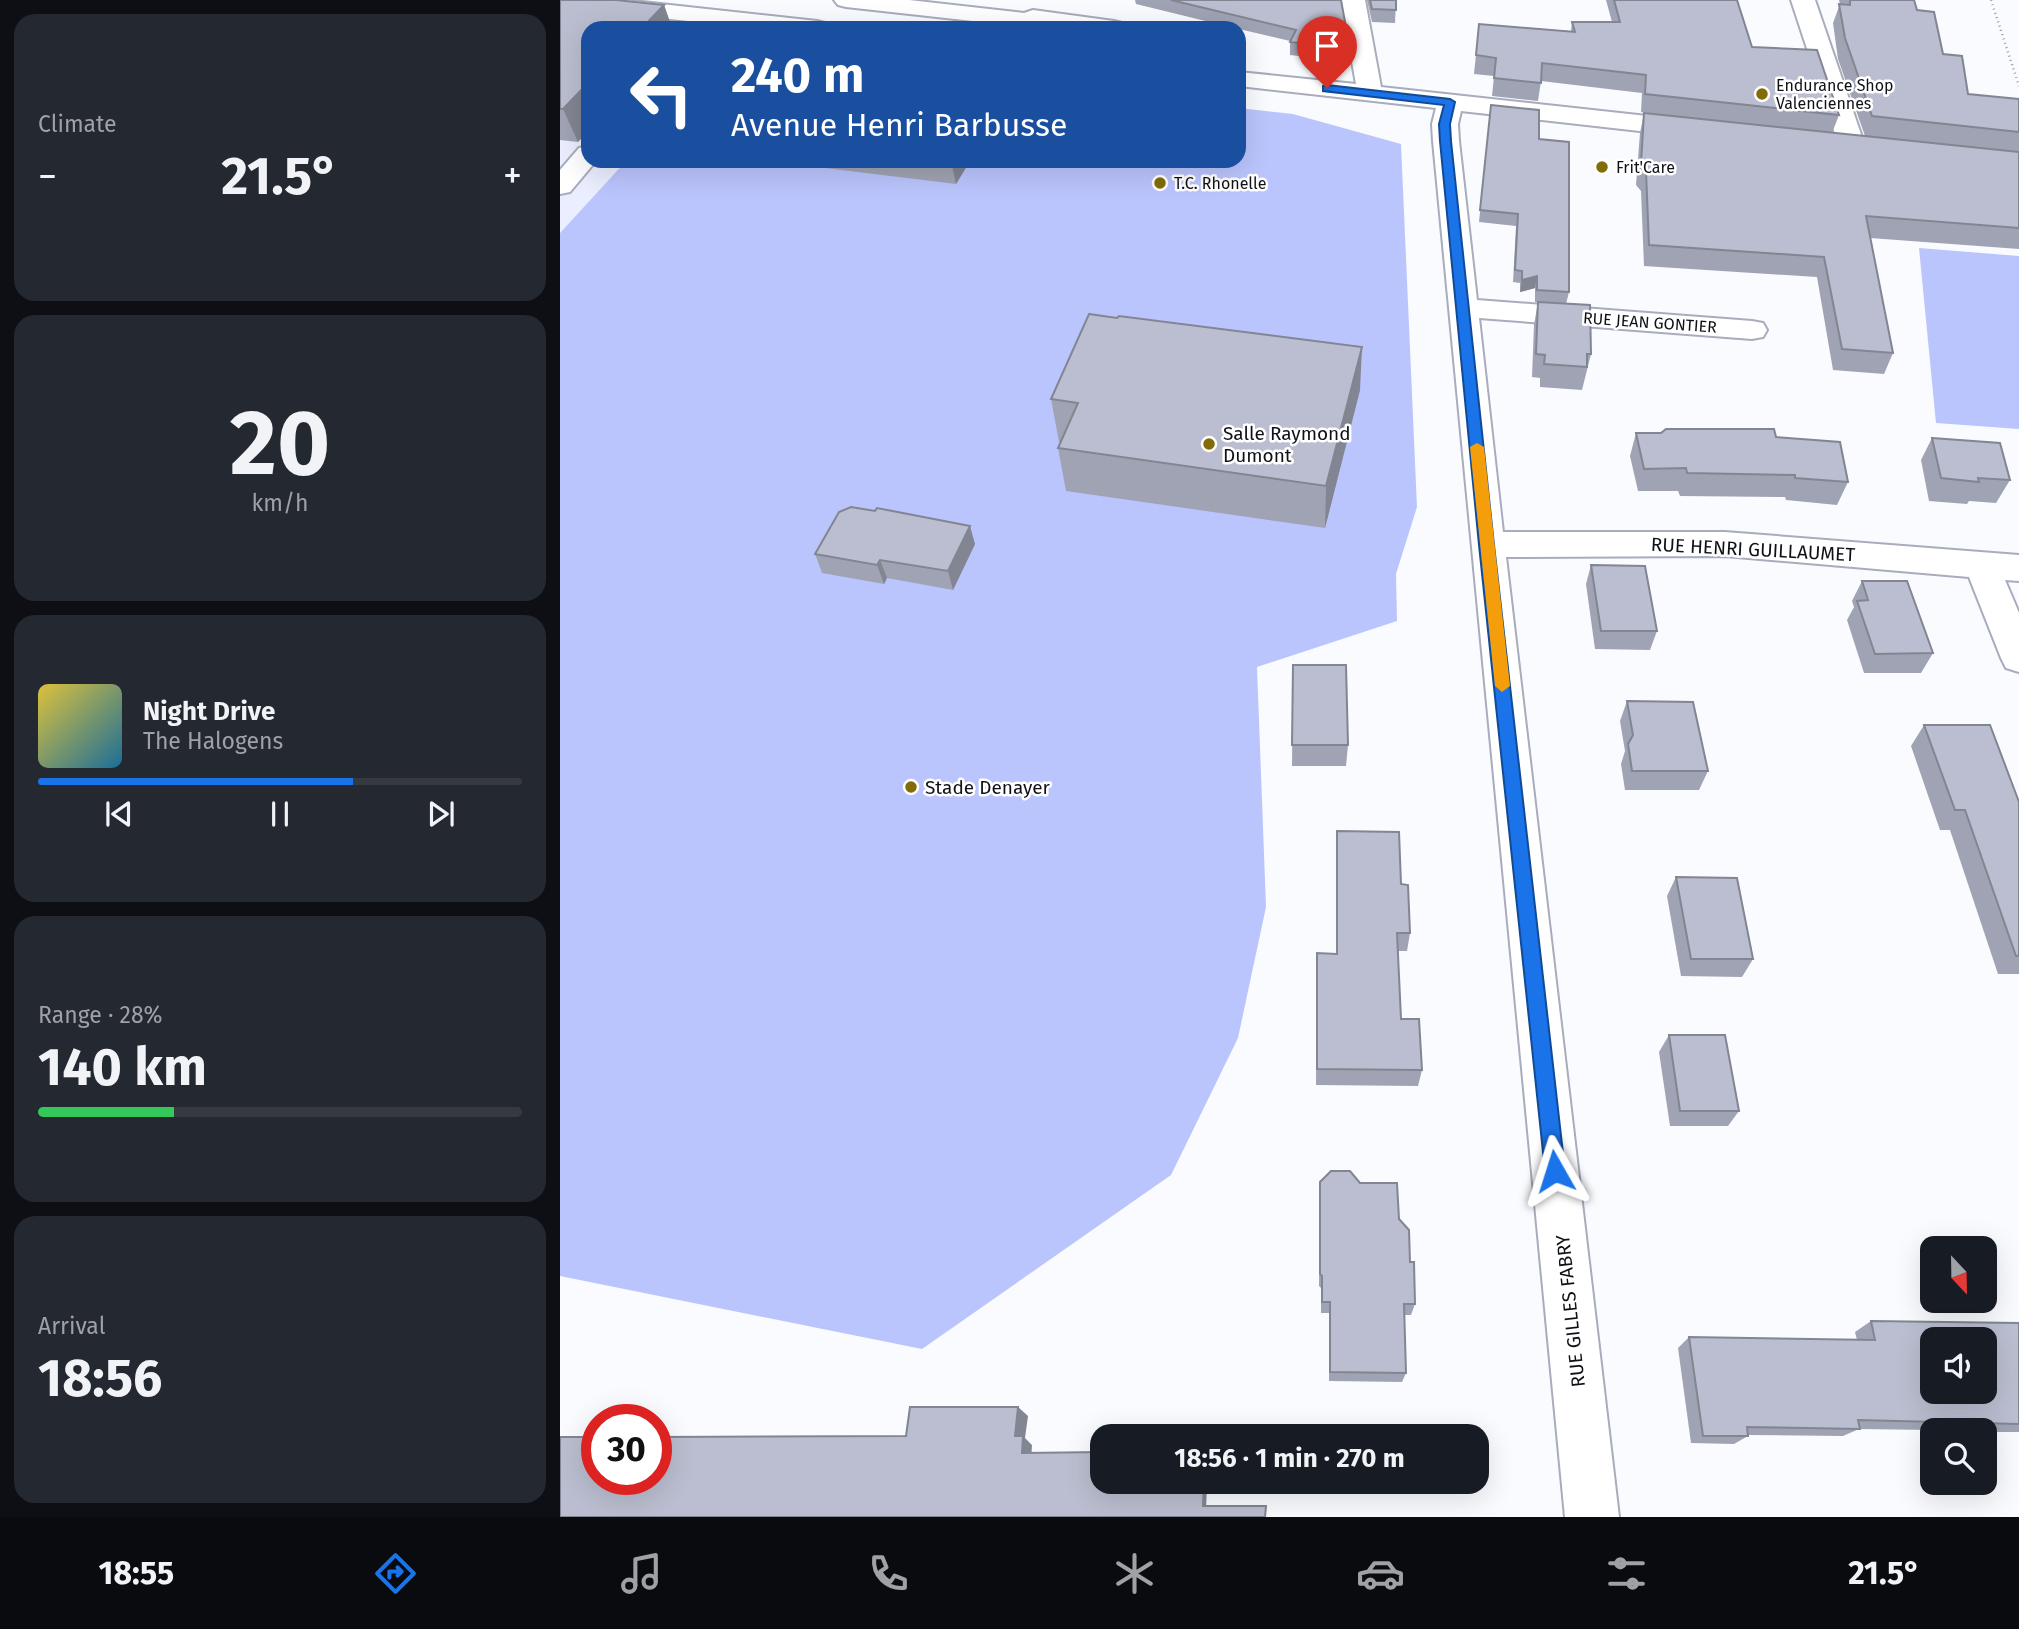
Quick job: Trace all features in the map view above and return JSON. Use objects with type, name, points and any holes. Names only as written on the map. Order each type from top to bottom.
[{"type":"street","points":[[561,0],[701,21]]},
{"type":"street","points":[[846,0],[1017,21]]},
{"type":"street","points":[[1027,21],[1064,0]]},
{"type":"street","points":[[1353,0],[1370,93]]},
{"type":"street","points":[[1803,0],[1863,147],[1825,143]]},
{"type":"street","points":[[560,15],[612,21]]},
{"type":"street","points":[[1037,21],[1083,17]]},
{"type":"street","points":[[1246,66],[1279,83]]},
{"type":"street","points":[[1246,80],[1720,132]]},
{"type":"street","name":"RUE GILLES FABRY","points":[[1450,102],[1445,124],[1486,545],[1592,1517]]},
{"type":"street","points":[[560,186],[576,162]]},
{"type":"street","name":"RUE JEAN GONTIER","points":[[1464,308],[1752,330]]},
{"type":"street","name":"RUE HENRI GUILLAUMET","points":[[1486,545],[1725,544],[2019,568]]},
{"type":"street","points":[[1982,565],[2019,658]]},
{"type":"path","points":[[1991,0],[2019,86]]},
{"type":"shaded area","points":[[560,27],[581,29],[581,168],[620,168],[560,233]]},
{"type":"shaded area","name":"Stade Denayer","points":[[1246,109],[1293,114],[1401,144],[1417,507],[1396,574],[1397,621],[1257,667],[1266,907],[1238,1038],[1171,1175],[922,1349],[560,1276],[560,233],[620,168],[1246,168]]},
{"type":"shaded area","points":[[1919,248],[2019,256],[2019,429],[1936,423]]},
{"type":"building","points":[[560,0],[616,0],[664,5],[649,21],[581,21],[581,90],[560,109]]},
{"type":"building","points":[[1171,0],[1341,0],[1350,49],[1290,42],[1296,30]]},
{"type":"building","points":[[1370,0],[1396,0],[1396,10],[1372,9]]},
{"type":"building","points":[[1614,0],[1737,0],[1752,47],[1817,50],[1839,115],[1645,94],[1646,75],[1542,63],[1541,83],[1494,78],[1496,58],[1476,55],[1479,24],[1575,32],[1572,22],[1620,22]]},
{"type":"building","points":[[1850,0],[1914,0],[1917,10],[1934,12],[1943,54],[1962,56],[1968,94],[2019,99],[2019,132],[1872,116],[1845,38],[1839,4],[1850,5]]},
{"type":"building","points":[[1491,105],[1539,110],[1539,139],[1569,142],[1569,292],[1537,290],[1537,276],[1522,280],[1522,271],[1515,270],[1518,214],[1480,210]]},
{"type":"building","points":[[1644,113],[2019,152],[2019,228],[1866,216],[1893,353],[1842,349],[1824,257],[1649,245],[1646,171],[1641,164]]},
{"type":"building","points":[[1538,302],[1590,305],[1591,354],[1587,354],[1587,367],[1544,364],[1545,355],[1536,354]]},
{"type":"building","name":"Salle Raymond Dumont","points":[[1089,314],[1362,347],[1326,486],[1058,448],[1078,403],[1051,399]]},
{"type":"building","points":[[1666,429],[1774,429],[1776,437],[1840,442],[1848,482],[1795,478],[1795,475],[1687,473],[1686,468],[1644,469],[1636,433],[1661,433]]},
{"type":"building","points":[[1932,438],[2000,443],[2010,480],[1978,478],[1979,482],[1941,478]]},
{"type":"building","points":[[851,507],[875,511],[877,508],[970,526],[948,571],[880,560],[877,565],[815,554],[839,512]]},
{"type":"building","points":[[1591,565],[1645,566],[1657,631],[1601,631]]},
{"type":"building","points":[[1862,581],[1907,581],[1933,653],[1875,654],[1857,601],[1868,600]]},
{"type":"building","points":[[1293,665],[1346,665],[1348,745],[1292,745]]},
{"type":"building","points":[[1627,701],[1693,702],[1708,771],[1632,771],[1628,744],[1633,735]]},
{"type":"building","points":[[1924,725],[1990,725],[2019,802],[2019,956],[2016,956],[1965,810],[1955,810]]},
{"type":"building","points":[[1337,831],[1399,832],[1401,884],[1408,885],[1410,933],[1397,933],[1401,1019],[1419,1019],[1422,1070],[1317,1069],[1317,953],[1337,954]]},
{"type":"building","points":[[1676,877],[1737,878],[1753,959],[1691,959]]},
{"type":"building","points":[[1669,1035],[1725,1035],[1739,1111],[1680,1111]]},
{"type":"building","points":[[1331,1171],[1350,1171],[1360,1183],[1397,1183],[1399,1219],[1409,1230],[1410,1262],[1414,1262],[1415,1304],[1404,1304],[1406,1373],[1330,1372],[1330,1302],[1322,1302],[1320,1274],[1320,1182]]},
{"type":"building","points":[[1871,1321],[2019,1323],[2019,1424],[1997,1423],[1997,1418],[1920,1418],[1920,1422],[1858,1420],[1860,1429],[1747,1427],[1748,1436],[1703,1436],[1689,1337],[1875,1340]]},
{"type":"building","points":[[910,1407],[1018,1407],[1015,1436],[1023,1436],[1022,1453],[1090,1452],[1090,1494],[1204,1494],[1203,1506],[1266,1506],[1265,1517],[560,1517],[560,1437],[581,1437],[581,1495],[672,1495],[672,1437],[906,1436]]},
{"type":"slow traffic","points":[[1477,447],[1502,686]]},
{"type":"place","name":"Endurance Shop Valenciennes","points":[[1762,94]]},
{"type":"place","name":"Frit'Care","points":[[1602,167]]},
{"type":"place","name":"T.C. Rhonelle","points":[[1160,183]]},
{"type":"place","name":"Salle Raymond Dumont","points":[[1209,444]]},
{"type":"place","name":"Stade Denayer","points":[[911,787]]},
{"type":"route","points":[[1327,88],[1450,102],[1445,124],[1446,141],[1486,545],[1555,1171]]}]
